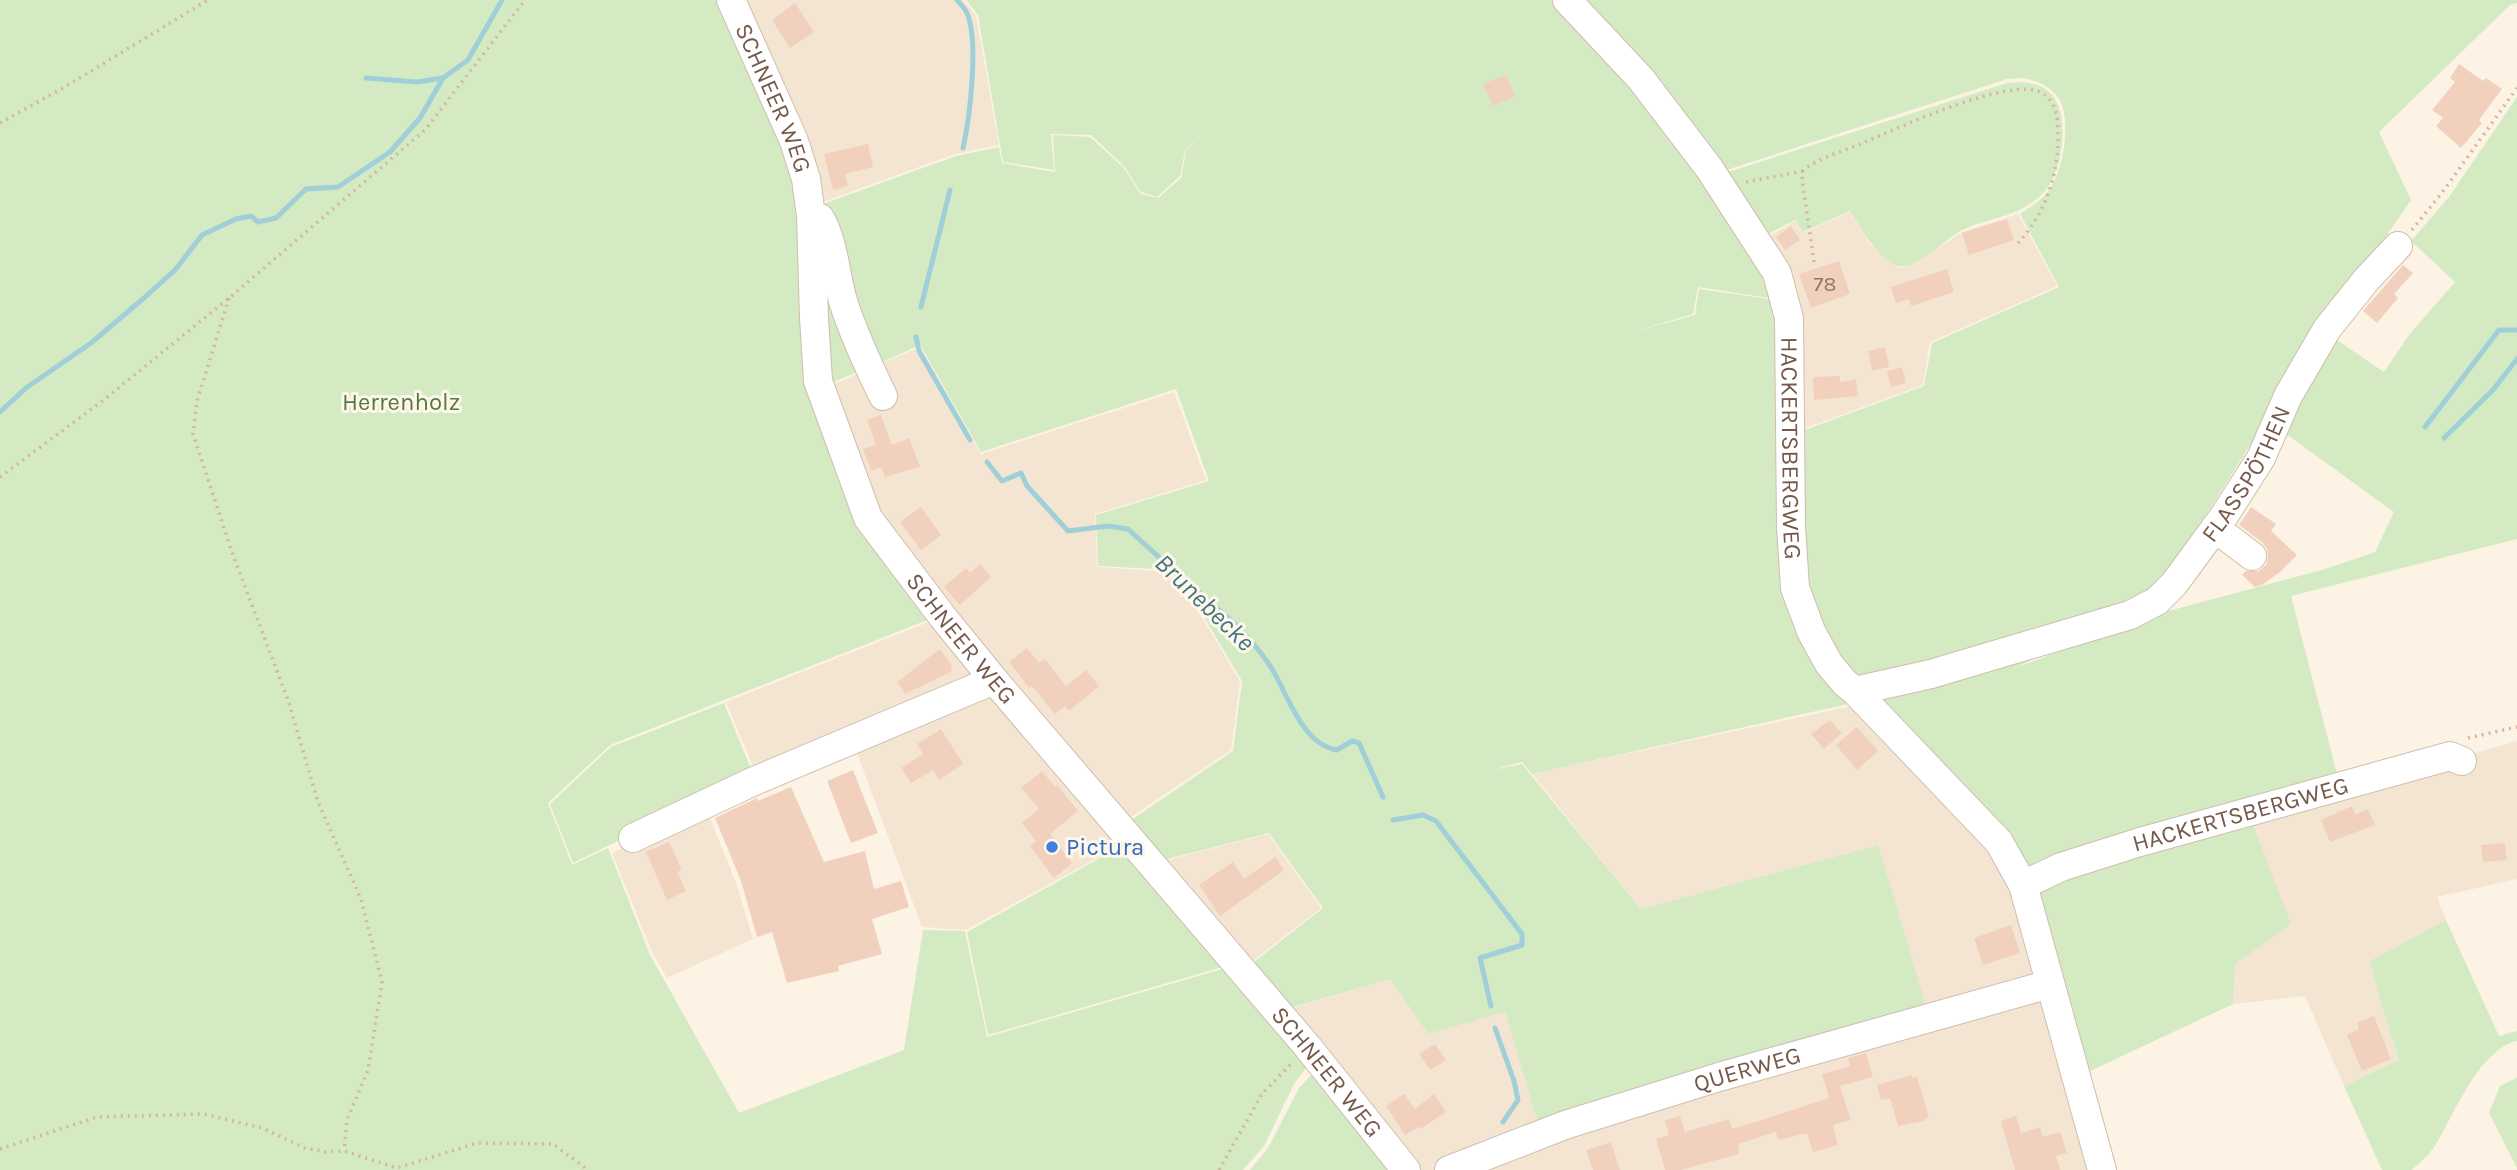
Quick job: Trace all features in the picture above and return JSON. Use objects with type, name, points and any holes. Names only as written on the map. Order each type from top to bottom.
[{"type":"street","name":"SCHNEER WEG","points":[[731,0],[794,141],[806,179],[811,216],[818,381],[868,518],[942,616],[1307,1046],[1406,1170]]},
{"type":"street","name":"HACKERTSBERGWEG","points":[[1567,0],[1641,79],[1721,186],[1769,260],[1782,287],[1789,318],[1791,527],[1795,588],[1811,631],[1829,664],[1999,842],[2023,886],[2102,1170]]},
{"type":"street","points":[[811,216],[819,216],[828,232],[844,303],[868,366],[883,396]]},
{"type":"street","name":"FLASSPÖTHEN","points":[[1855,691],[1931,674],[2130,615],[2157,601],[2174,584],[2215,528],[2261,458],[2288,396],[2326,329],[2398,246]]},
{"type":"street","points":[[2215,528],[2252,556]]},
{"type":"street","points":[[633,838],[995,680]]},
{"type":"street","name":"HACKERTSBERGWEG","points":[[2023,886],[2061,867],[2226,816],[2450,756],[2462,761]]},
{"type":"street","name":"QUERWEG","points":[[1449,1170],[1565,1125],[1719,1077],[2050,984]]},
{"type":"path","points":[[0,122],[63,88],[208,0]]},
{"type":"path","points":[[0,477],[105,399],[229,298],[425,130],[525,0]]},
{"type":"path","points":[[1721,186],[1803,171],[1813,163],[1947,108],[2012,90],[2030,88],[2048,97],[2054,106],[2057,115],[2057,157],[2048,198],[2031,228],[2018,243]]},
{"type":"path","points":[[2398,246],[2444,190],[2517,88]]},
{"type":"path","points":[[1803,171],[1801,179],[1814,262]]},
{"type":"path","points":[[229,298],[197,401],[193,434],[233,555],[288,701],[318,802],[361,899],[382,982],[368,1070],[347,1120],[344,1152]]},
{"type":"path","points":[[1219,1170],[1262,1094],[1307,1046]]},
{"type":"path","points":[[0,1149],[97,1117],[204,1114],[262,1128],[305,1148],[344,1152],[397,1169],[477,1143],[553,1144],[588,1170]]},
{"type":"shaded area","points":[[742,0],[963,0],[976,15],[999,145],[955,154],[823,202]]},
{"type":"shaded area","points":[[1850,212],[1870,244],[1901,268],[1917,262],[1962,232],[2018,214],[2057,286],[1930,342],[1923,385],[1797,431],[1766,238],[1795,221],[1803,233]]},
{"type":"shaded area","points":[[920,347],[981,454],[1174,392],[1206,480],[1095,514],[1097,567],[1175,572],[1240,681],[1231,750],[1113,829],[1124,843],[966,930],[922,927],[849,732],[756,773],[726,702],[949,614],[877,516],[827,387]]},
{"type":"shaded area","points":[[1861,704],[1964,813],[2014,888],[2089,1170],[1403,1170],[1293,1008],[1390,979],[1428,1034],[1505,1012],[1539,1126],[1878,845],[1641,909],[1532,774]]},
{"type":"shaded area","points":[[2517,741],[2517,879],[2437,897],[2446,920],[2370,961],[2399,1060],[2344,1086],[2305,996],[2233,1004],[2250,817]]},
{"type":"shaded area","points":[[706,808],[736,883],[753,939],[667,978],[653,954],[612,853]]},
{"type":"shaded area","points":[[1268,834],[1321,908],[1249,964],[1160,862]]},
{"type":"green space","name":"Herrenholz","points":[[0,0],[720,0],[796,180],[812,383],[935,617],[610,745],[548,803],[572,865],[608,848],[650,955],[739,1113],[904,1050],[923,930],[965,931],[987,1037],[1226,968],[1307,1067],[1294,1084],[1264,1146],[1243,1170],[0,1170]]},
{"type":"green space","points":[[966,0],[2517,0],[2517,3],[2510,5],[2379,132],[2411,200],[2338,306],[2153,599],[2013,669],[2161,613],[2322,570],[2375,552],[2394,512],[2282,431],[2328,334],[2384,372],[2409,335],[2455,282],[2411,241],[2449,197],[2517,97],[2517,539],[2291,596],[2337,774],[2028,873],[1871,699],[1532,774],[1522,762],[1492,770],[1522,764],[1641,909],[1878,845],[1926,1006],[1539,1127],[1505,1012],[1428,1034],[1390,979],[1287,1009],[1250,965],[1323,908],[1269,833],[1160,861],[1128,822],[1233,751],[1242,681],[1176,570],[1098,566],[1096,515],[1209,481],[1176,389],[981,452],[920,345],[876,365],[823,204],[956,156],[999,147],[1002,163],[1055,172],[1053,135],[1090,137],[1123,167],[1141,194],[1158,198],[1181,178],[1186,151],[1205,129],[1185,151],[1180,176],[1157,197],[1141,192],[1124,166],[1091,135],[1051,134],[1054,170],[1003,162],[978,15]],"holes":[[[2023,78],[2040,83],[2055,94],[2062,105],[2064,115],[2065,138],[2057,175],[2043,197],[2020,214],[2059,287],[1932,343],[1924,386],[1786,437],[1776,300],[1699,289],[1695,315],[1629,333],[1693,314],[1698,287],[1776,299],[1708,176],[2007,79]]]},
{"type":"green space","points":[[2007,83],[2038,85],[2048,91],[2057,103],[2061,115],[2063,129],[2060,159],[2050,184],[2024,208],[1962,230],[1906,266],[1898,266],[1884,258],[1850,211],[1803,232],[1795,220],[1764,236],[1722,174]]},
{"type":"green space","points":[[821,235],[862,370],[826,385]]},
{"type":"green space","points":[[724,703],[753,774],[573,863],[550,804],[611,747]]},
{"type":"green space","points":[[2250,817],[2291,924],[2235,964],[2233,1004],[2088,1072],[2036,891]]},
{"type":"green space","points":[[1125,844],[1226,966],[988,1035],[967,932]]},
{"type":"green space","points":[[2446,920],[2499,1036],[2517,1031],[2517,1041],[2503,1047],[2479,1070],[2435,1146],[2424,1159],[2412,1170],[2382,1170],[2344,1086],[2399,1060],[2370,961]]},
{"type":"green space","points":[[1316,1070],[1395,1170],[1250,1170],[1268,1148],[1299,1088]]},
{"type":"green space","points":[[2517,1078],[2517,1168],[2489,1113],[2500,1086]]},
{"type":"building","points":[[795,3],[814,32],[790,48],[772,20]]},
{"type":"building","points":[[2459,64],[2483,81],[2486,78],[2502,89],[2479,120],[2482,123],[2461,148],[2436,126],[2443,118],[2432,110],[2455,82],[2450,78]]},
{"type":"building","points":[[1506,75],[1515,96],[1493,106],[1483,84]]},
{"type":"building","points":[[868,144],[873,167],[845,174],[848,186],[833,190],[824,154]]},
{"type":"building","points":[[2007,219],[2014,240],[1969,255],[1962,233]]},
{"type":"building","points":[[1791,226],[1800,240],[1785,250],[1776,237]]},
{"type":"building","points":[[1839,261],[1850,294],[1811,308],[1799,274]]},
{"type":"building","points":[[2403,265],[2413,273],[2394,294],[2398,298],[2377,323],[2363,311]]},
{"type":"building","points":[[1947,269],[1954,292],[1911,306],[1909,299],[1896,303],[1891,287]]},
{"type":"building","points":[[1885,347],[1889,367],[1872,371],[1868,351]]},
{"type":"building","points":[[1902,367],[1906,383],[1891,387],[1887,371]]},
{"type":"building","points":[[1840,376],[1840,382],[1856,379],[1858,396],[1814,400],[1813,377]]},
{"type":"building","points":[[881,415],[892,445],[909,438],[920,467],[885,477],[881,467],[871,471],[863,449],[876,445],[867,420]]},
{"type":"building","points":[[921,507],[941,535],[921,550],[900,522]]},
{"type":"building","points":[[2251,507],[2276,524],[2271,531],[2297,555],[2280,572],[2255,587],[2242,575],[2246,571],[2259,571],[2266,565],[2268,557],[2263,543],[2239,525]]},
{"type":"building","points":[[980,564],[991,577],[960,605],[944,587],[966,568],[970,573]]},
{"type":"building","points":[[1027,648],[1039,663],[1045,659],[1066,686],[1086,670],[1099,686],[1069,711],[1065,706],[1055,714],[1032,686],[1029,688],[1009,662]]},
{"type":"building","points":[[940,649],[952,666],[951,672],[905,694],[897,682]]},
{"type":"building","points":[[1830,720],[1842,733],[1824,749],[1811,734]]},
{"type":"building","points":[[1857,727],[1878,751],[1857,770],[1836,745]]},
{"type":"building","points":[[941,729],[963,764],[939,780],[933,770],[911,783],[901,768],[923,754],[917,744]]},
{"type":"building","points":[[853,770],[878,833],[851,843],[827,781]]},
{"type":"building","points":[[1042,771],[1078,811],[1050,834],[1072,863],[1054,878],[1030,846],[1036,841],[1022,823],[1039,809],[1021,788]]},
{"type":"building","points":[[791,787],[824,862],[865,851],[874,889],[901,881],[909,907],[872,919],[882,954],[838,966],[839,971],[787,983],[772,932],[757,937],[741,881],[715,818],[757,798],[758,801]]},
{"type":"building","points":[[2352,806],[2355,814],[2368,809],[2375,825],[2330,842],[2321,820]]},
{"type":"building","points":[[669,842],[682,870],[677,872],[686,891],[667,900],[646,852]]},
{"type":"building","points":[[2505,843],[2507,860],[2483,862],[2481,845]]},
{"type":"building","points":[[1275,857],[1284,870],[1220,916],[1199,885],[1233,862],[1244,879]]},
{"type":"building","points":[[2011,925],[2020,953],[1983,965],[1974,938]]},
{"type":"building","points":[[2374,1016],[2391,1059],[2362,1071],[2347,1035],[2359,1029],[2357,1023]]},
{"type":"building","points":[[1435,1044],[1446,1060],[1430,1070],[1419,1054]]},
{"type":"building","points":[[1866,1053],[1873,1077],[1840,1086],[1851,1120],[1833,1125],[1838,1145],[1813,1152],[1807,1133],[1778,1140],[1776,1132],[1738,1144],[1739,1154],[1680,1170],[1665,1170],[1656,1139],[1669,1135],[1665,1120],[1680,1116],[1685,1132],[1729,1119],[1732,1129],[1829,1098],[1822,1074],[1850,1066],[1848,1058]]},
{"type":"building","points":[[1912,1075],[1913,1078],[1917,1077],[1929,1117],[1925,1121],[1898,1126],[1890,1098],[1881,1100],[1877,1085]]},
{"type":"building","points":[[1404,1094],[1415,1109],[1434,1094],[1446,1112],[1420,1129],[1419,1127],[1405,1135],[1386,1106]]},
{"type":"building","points":[[2016,1116],[2021,1133],[2040,1127],[2043,1137],[2060,1132],[2067,1153],[2056,1156],[2060,1170],[2015,1170],[2001,1121]]},
{"type":"building","points":[[1611,1142],[1620,1170],[1593,1170],[1586,1150]]},
{"type":"waterway","points":[[0,412],[26,388],[91,343],[144,298],[175,270],[202,235],[236,219],[251,216],[258,222],[276,218],[306,189],[338,187],[390,152],[420,118],[443,78],[468,60],[502,0]]},
{"type":"waterway","name":"Brunebecke","points":[[957,0],[967,13],[971,26],[973,60],[971,99],[963,148]]},
{"type":"waterway","points":[[366,78],[417,82],[443,78]]},
{"type":"waterway","name":"Brunebecke","points":[[921,307],[950,190]]},
{"type":"waterway","points":[[2425,427],[2499,330],[2517,330]]},
{"type":"waterway","name":"Brunebecke","points":[[916,337],[919,351],[970,440]]},
{"type":"waterway","points":[[2444,438],[2493,390],[2517,359]]},
{"type":"waterway","name":"Brunebecke","points":[[987,462],[1002,481],[1021,473],[1027,486],[1068,531],[1108,526],[1128,529],[1247,637],[1272,669],[1297,717],[1314,738],[1337,750],[1352,741],[1359,743],[1383,797]]},
{"type":"waterway","name":"Brunebecke","points":[[1393,820],[1423,815],[1436,821],[1522,934],[1522,945],[1480,958],[1491,1006]]},
{"type":"waterway","points":[[1495,1028],[1518,1100],[1503,1122]]},
{"type":"place","name":"Pictura","points":[[1052,847]]}]
